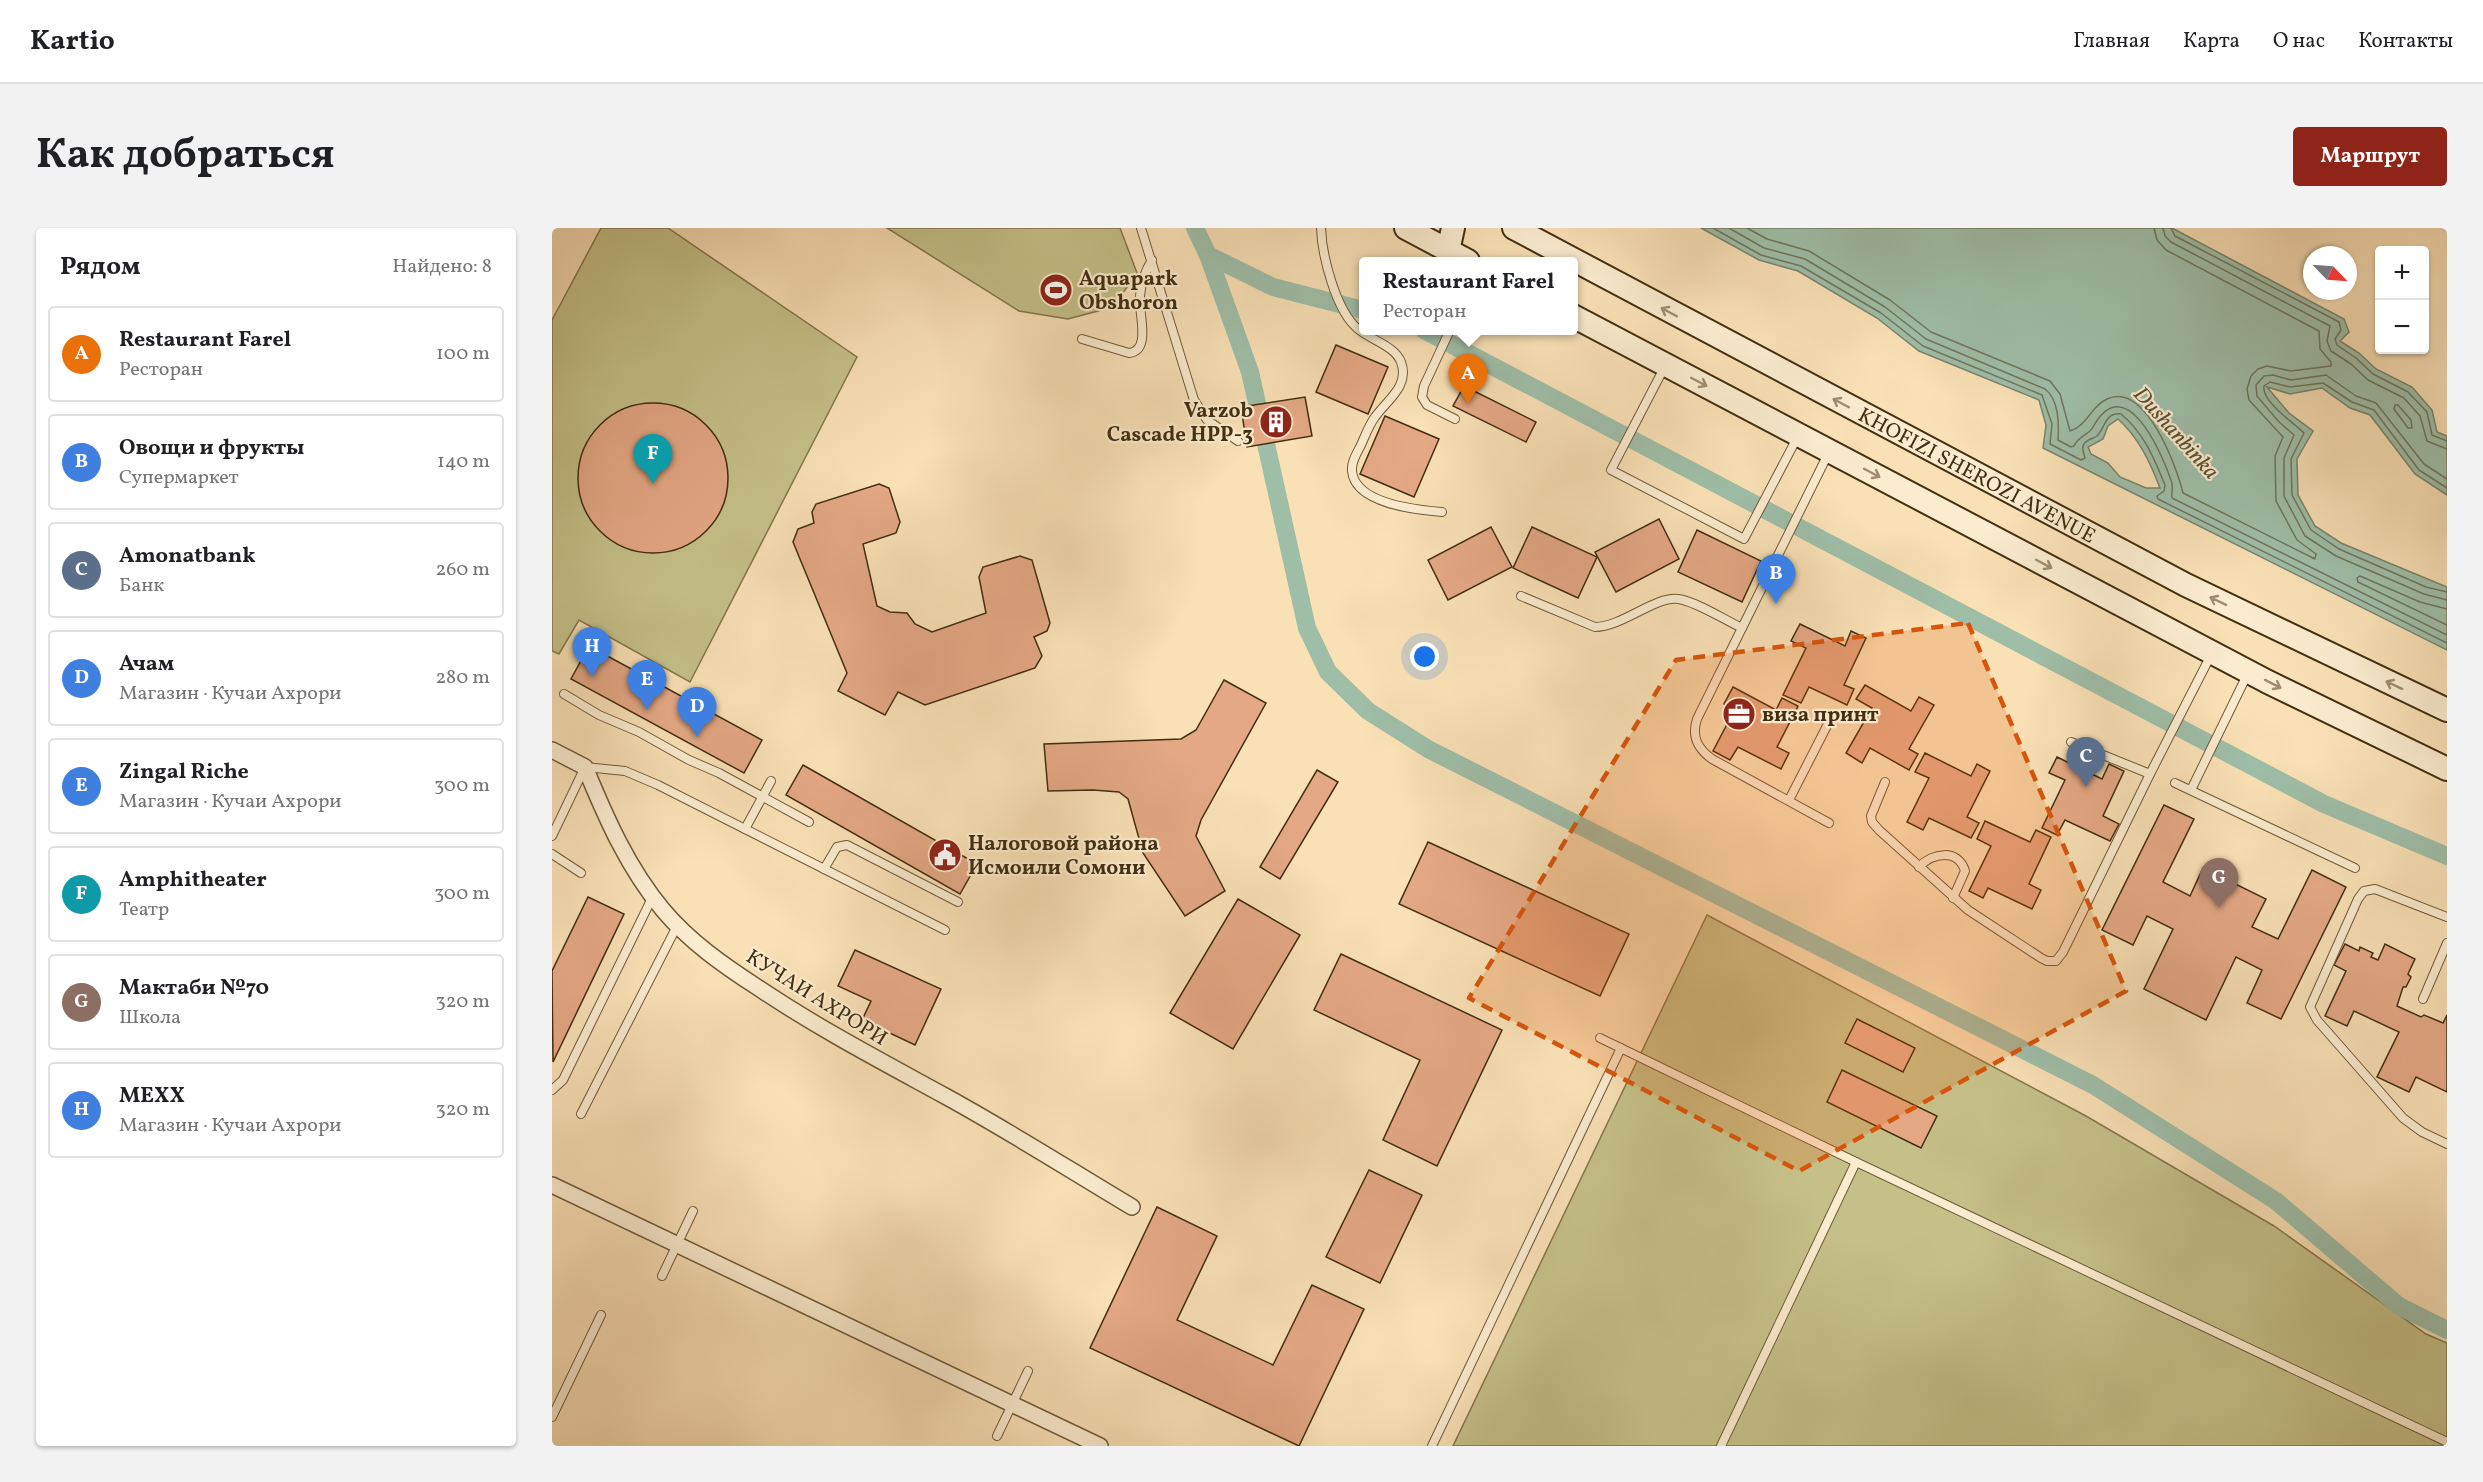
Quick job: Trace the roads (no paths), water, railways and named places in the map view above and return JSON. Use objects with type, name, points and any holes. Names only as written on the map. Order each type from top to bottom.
[{"type":"main road","points":[[1406,228],[1458,256]]},
{"type":"main road","points":[[1453,228],[1458,256]]},
{"type":"main road","name":"KHOFIZI SHEROZI AVENUE","points":[[1514,228],[1569,257]]},
{"type":"main road","name":"KHOFIZI SHEROZI AVENUE","points":[[1578,262],[2186,585],[2447,710]]},
{"type":"main road","points":[[1578,319],[2249,671],[2447,769]]},
{"type":"street","points":[[552,750],[585,767]]},
{"type":"street","name":"КУЧАИ АХРОРИ","points":[[585,767],[611,826],[634,870],[652,896],[677,926],[730,969],[876,1060],[991,1122],[1132,1207]]},
{"type":"street","points":[[552,1185],[1100,1446]]},
{"type":"lane","points":[[1141,228],[1194,400],[1207,420],[1238,441]]},
{"type":"lane","points":[[1321,228],[1328,267],[1344,311],[1359,329]]},
{"type":"lane","points":[[1082,339],[1129,353],[1136,353],[1139,350],[1142,335],[1140,295],[1146,270],[1152,260]]},
{"type":"lane","points":[[1368,335],[1395,353],[1402,365],[1402,379],[1400,388],[1373,420],[1354,460],[1352,467],[1355,481],[1368,494],[1384,501],[1442,512]]},
{"type":"lane","points":[[1448,335],[1424,386],[1422,397],[1427,405],[1455,419]]},
{"type":"lane","points":[[1666,364],[1611,470],[1744,539],[1798,434]]},
{"type":"lane","points":[[1829,823],[1712,759],[1696,742],[1695,727],[1830,451]]},
{"type":"lane","points":[[1521,596],[1595,627],[1608,626],[1671,599],[1683,600],[1742,628]]},
{"type":"lane","points":[[1886,782],[1872,811],[1872,822],[1953,898],[2041,958],[2056,961],[2063,952],[2213,652]]},
{"type":"lane","points":[[2191,790],[2249,671]]},
{"type":"lane","points":[[564,694],[599,715],[639,732],[809,822]]},
{"type":"lane","points":[[1789,800],[1832,718]]},
{"type":"lane","points":[[2071,742],[2150,774]]},
{"type":"lane","points":[[552,836],[585,767],[625,771],[640,776],[945,930]]},
{"type":"lane","points":[[745,829],[771,781]]},
{"type":"lane","points":[[2175,783],[2355,868]]},
{"type":"lane","points":[[824,869],[837,847],[847,845],[958,902]]},
{"type":"lane","points":[[552,854],[581,873]]},
{"type":"lane","points":[[1919,867],[1929,858],[1939,854],[1959,860],[1965,871],[1953,898]]},
{"type":"lane","points":[[2447,917],[2375,889],[2364,891],[2310,1007],[2317,1020],[2403,1118],[2422,1132],[2447,1143]]},
{"type":"lane","points":[[552,1090],[563,1080],[652,896]]},
{"type":"lane","points":[[581,1114],[677,926]]},
{"type":"lane","points":[[2423,999],[2447,943]]},
{"type":"lane","points":[[1600,1038],[2447,1442]]},
{"type":"lane","points":[[1432,1446],[1621,1048]]},
{"type":"lane","points":[[1721,1446],[1856,1162]]},
{"type":"lane","points":[[662,1276],[693,1211]]},
{"type":"lane","points":[[552,1416],[601,1315]]},
{"type":"lane","points":[[997,1436],[1028,1371]]},
{"type":"water","name":"Dushanbinka","points":[[1701,228],[2172,228],[2303,297],[2303,300],[2308,300],[2344,319],[2349,332],[2340,341],[2359,353],[2376,369],[2412,387],[2432,410],[2437,432],[2447,436],[2447,495],[2415,474],[2370,415],[2350,408],[2322,388],[2290,394],[2267,387],[2289,413],[2313,431],[2297,459],[2298,495],[2315,526],[2341,543],[2447,587],[2447,650],[2043,448],[2046,425],[2039,400],[1919,351],[1877,318],[1798,271],[1759,260]],"holes":[[[2118,419],[2143,451],[2160,488],[2146,488],[2120,477],[2108,463],[2091,454],[2088,447],[2103,439],[2108,426]]]},
{"type":"waterway","points":[[1195,228],[1208,255],[1250,372],[1307,628],[1328,672],[1368,711],[1428,749],[2093,1085],[2276,1201],[2399,1306],[2447,1330]]},
{"type":"waterway","points":[[1208,255],[1273,287],[1359,309]]},
{"type":"waterway","points":[[1433,335],[2324,804],[2447,856]]},
{"type":"place","name":"Aquapark Obshoron","points":[[1056,290]]},
{"type":"place","name":"Restaurant Farel","points":[[1468,404]]},
{"type":"place","name":"Varzob Cascade HPP-3","points":[[1276,422]]},
{"type":"place","name":"Amphitheater","points":[[653,484]]},
{"type":"place","name":"Овощи и фрукты","points":[[1776,604]]},
{"type":"place","name":"MEXX","points":[[592,677]]},
{"type":"place","name":"Zingal Riche","points":[[647,710]]},
{"type":"place","name":"виза принт","points":[[1739,714]]},
{"type":"place","name":"Ачам","points":[[697,737]]},
{"type":"place","name":"Amonatbank","points":[[2086,787]]},
{"type":"place","name":"Налоговой района Исмоили Сомони","points":[[945,855]]},
{"type":"place","name":"Мактаби №70","points":[[2219,908]]}]
